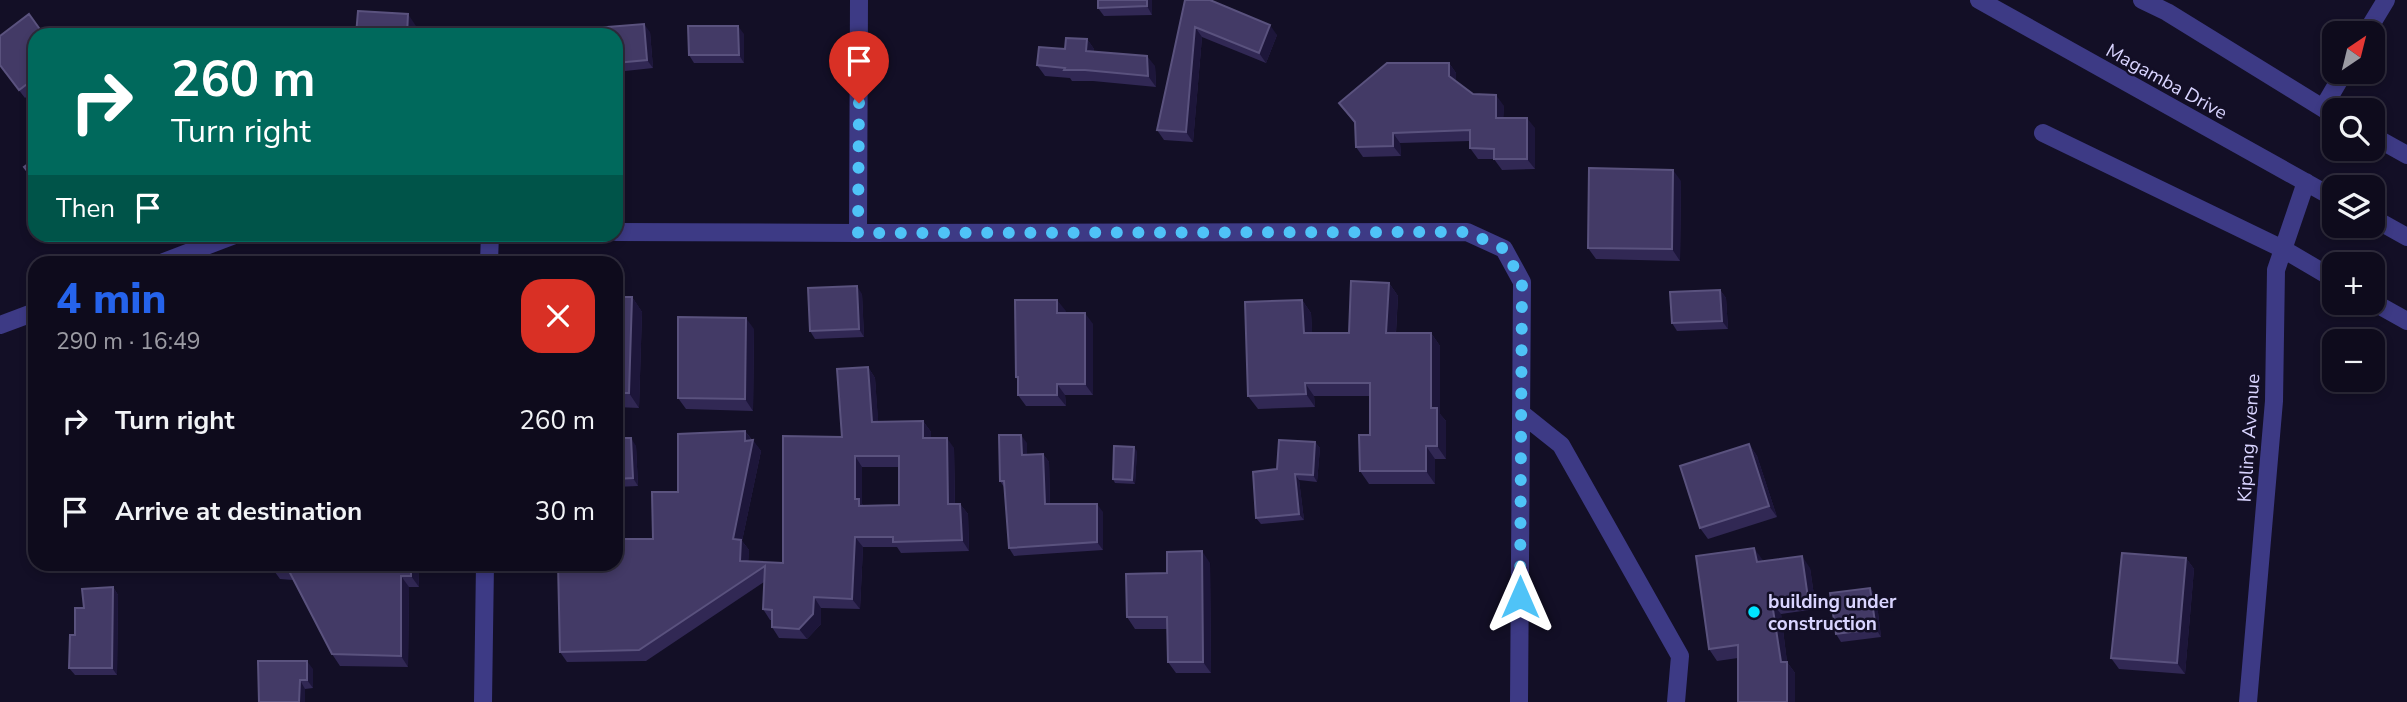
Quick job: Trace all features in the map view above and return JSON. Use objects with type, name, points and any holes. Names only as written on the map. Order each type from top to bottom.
[{"type":"street","points":[[858,233],[859,0]]},
{"type":"street","name":"Magamba Drive","points":[[1979,0],[2322,191]]},
{"type":"street","points":[[2142,0],[2167,12],[2322,108]]},
{"type":"street","points":[[2374,21],[2386,0]]},
{"type":"street","points":[[2043,133],[2283,249],[2322,272]]},
{"type":"street","points":[[2385,143],[2407,155]]},
{"type":"street","name":"Kipling Avenue","points":[[2248,702],[2274,401],[2276,270],[2306,182]]},
{"type":"street","points":[[2385,225],[2407,237]]},
{"type":"street","points":[[623,232],[1467,232],[1504,249],[1522,282],[1519,702]]},
{"type":"street","points":[[180,256],[216,242]]},
{"type":"street","points":[[2385,309],[2407,321]]},
{"type":"street","points":[[0,325],[28,315]]},
{"type":"street","points":[[1521,413],[1561,444],[1680,656],[1676,702]]},
{"type":"street","points":[[483,702],[485,571]]},
{"type":"building","points":[[1098,0],[1147,0],[1147,6],[1098,8]]},
{"type":"building","points":[[1185,0],[1210,0],[1270,25],[1259,53],[1195,27],[1186,132],[1157,130]]},
{"type":"building","points":[[358,11],[408,14],[407,28],[357,28]]},
{"type":"building","points":[[29,14],[39,28],[28,28],[28,83],[19,90],[0,65],[0,36]]},
{"type":"building","points":[[644,24],[647,60],[623,62],[623,28],[595,28]]},
{"type":"building","points":[[688,26],[738,26],[739,55],[689,55]]},
{"type":"building","points":[[1066,38],[1087,39],[1086,51],[1147,56],[1148,76],[1064,70],[1065,68],[1037,65],[1039,47],[1065,49]]},
{"type":"building","points":[[1387,63],[1449,63],[1449,76],[1473,94],[1496,95],[1496,118],[1527,118],[1527,159],[1494,159],[1494,149],[1470,148],[1470,130],[1393,133],[1393,146],[1356,147],[1355,122],[1339,103]]},
{"type":"building","points":[[1589,168],[1673,170],[1672,249],[1588,248]]},
{"type":"building","points":[[1351,281],[1389,283],[1386,333],[1431,333],[1431,408],[1437,408],[1437,446],[1426,446],[1426,471],[1360,471],[1359,435],[1370,435],[1370,383],[1305,383],[1306,394],[1248,396],[1245,302],[1302,300],[1304,333],[1349,333]]},
{"type":"building","points":[[857,286],[859,329],[810,331],[808,288]]},
{"type":"building","points":[[1720,290],[1722,321],[1672,323],[1670,292]]},
{"type":"building","points":[[623,297],[632,297],[629,393],[623,393]]},
{"type":"building","points":[[1015,300],[1057,300],[1057,313],[1085,313],[1085,384],[1057,384],[1057,395],[1018,395]]},
{"type":"building","points":[[678,317],[746,318],[745,399],[678,398]]},
{"type":"building","points":[[868,367],[872,422],[923,421],[923,438],[947,438],[948,504],[960,504],[962,540],[893,542],[893,537],[855,537],[852,599],[814,597],[813,614],[799,629],[772,627],[772,610],[763,609],[765,566],[639,650],[560,652],[558,571],[623,571],[623,539],[653,539],[652,492],[678,492],[678,434],[745,431],[745,441],[753,440],[733,539],[741,540],[740,561],[783,563],[783,436],[842,437],[837,369]],"holes":[[[855,456],[899,456],[899,505],[859,506],[859,499],[855,499]]]},
{"type":"building","points":[[999,435],[1021,435],[1022,455],[1043,454],[1045,504],[1097,504],[1097,542],[1009,548],[1004,481],[1000,481]]},
{"type":"building","points":[[623,438],[631,438],[633,478],[623,479]]},
{"type":"building","points":[[1279,440],[1315,442],[1313,475],[1295,474],[1299,514],[1256,518],[1253,472],[1277,469]]},
{"type":"building","points":[[1749,444],[1769,506],[1700,528],[1680,466]]},
{"type":"building","points":[[1114,446],[1134,447],[1132,480],[1113,479]]},
{"type":"building","name":"building under construction","points":[[1754,548],[1757,562],[1802,556],[1808,598],[1772,603],[1781,662],[1787,662],[1787,702],[1738,702],[1738,645],[1709,649],[1696,556]]},
{"type":"building","points":[[1202,551],[1203,662],[1168,662],[1167,617],[1127,617],[1126,574],[1167,573],[1167,552]]},
{"type":"building","points":[[2122,553],[2186,558],[2177,663],[2111,658]]},
{"type":"building","points":[[289,571],[411,571],[411,576],[401,576],[401,656],[332,654]]},
{"type":"building","points":[[113,587],[112,668],[69,668],[70,635],[75,635],[75,608],[84,608],[82,589]]},
{"type":"building","points":[[1870,588],[1876,629],[1836,634],[1830,593]]},
{"type":"building","points":[[258,661],[307,661],[307,680],[300,680],[299,702],[259,702]]},
{"type":"place","name":"building under construction","points":[[1754,612]]},
{"type":"route","points":[[859,103],[858,233],[1467,232],[1504,249],[1522,282],[1520,597]]}]
